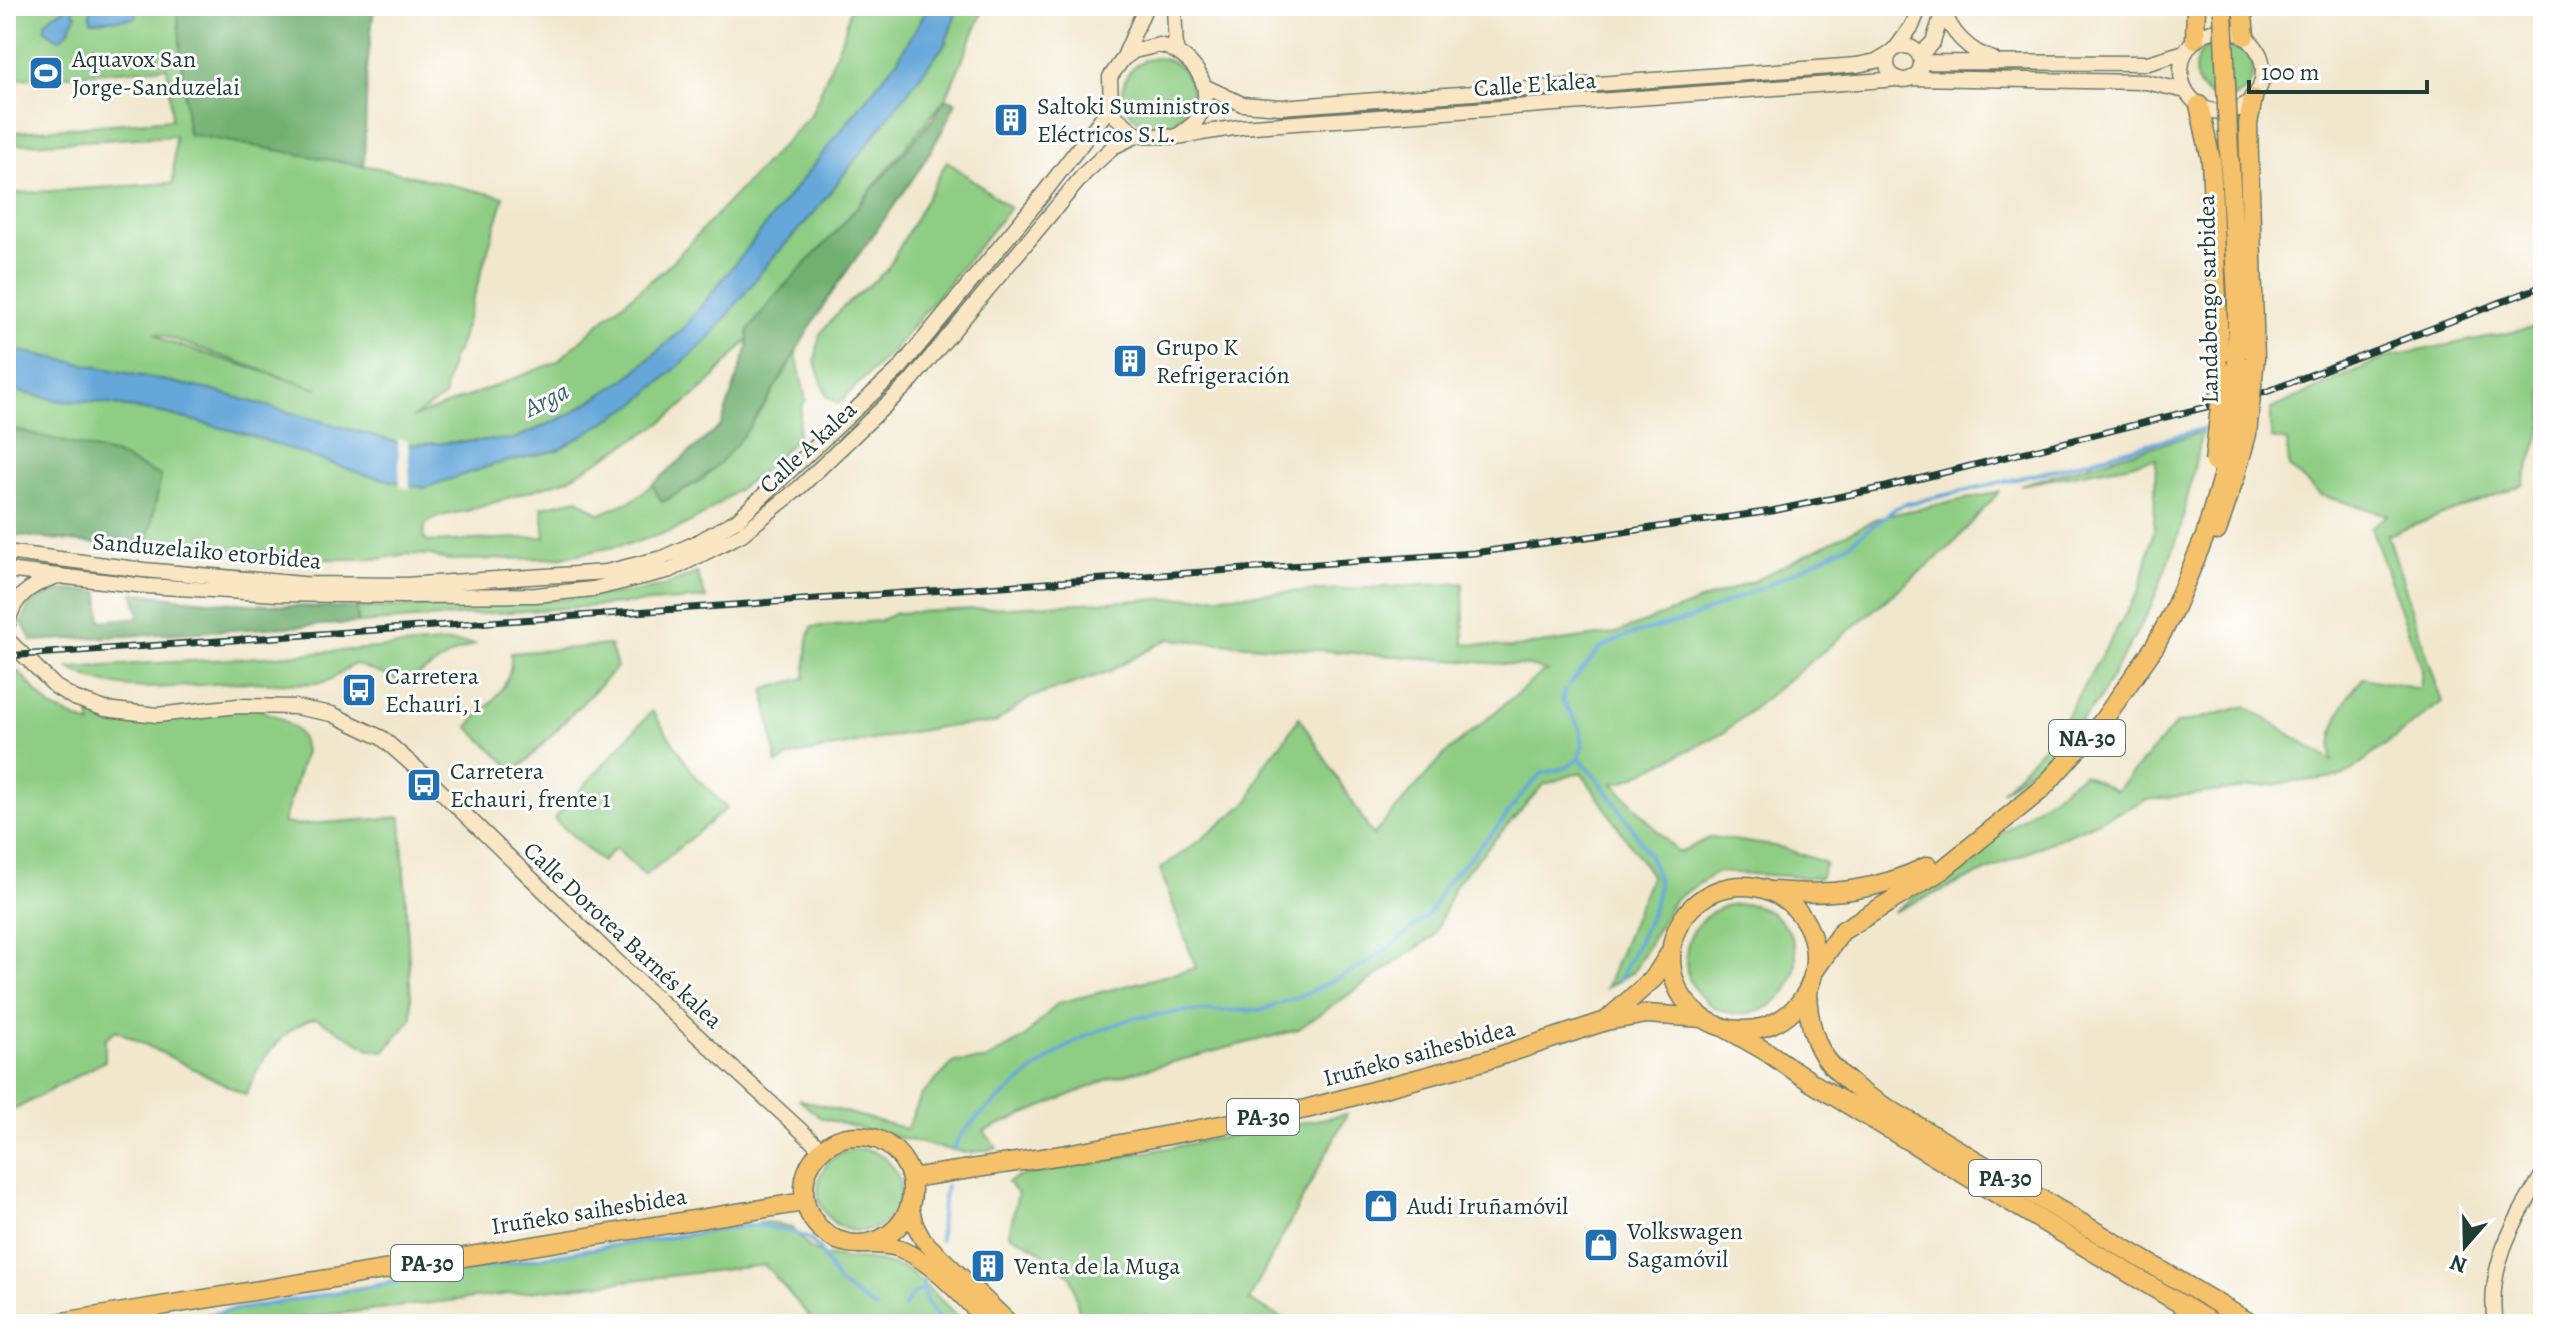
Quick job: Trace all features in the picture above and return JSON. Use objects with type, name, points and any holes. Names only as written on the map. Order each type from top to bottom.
[{"type":"highway","points":[[2190,45],[2196,6]]},
{"type":"highway","points":[[2242,6],[2245,36]]},
{"type":"highway","name":"Landabengo sarbidea","points":[[1815,970],[1842,931],[1942,870],[2041,790],[2102,722],[2139,671],[2172,614],[2205,536],[2224,472],[2233,418],[2237,298],[2223,9]]},
{"type":"highway","points":[[2237,362],[2248,124],[2253,98]]},
{"type":"highway","points":[[2199,105],[2211,160],[2237,362]]},
{"type":"highway","points":[[2172,614],[2201,572],[2224,472]]},
{"type":"highway","name":"Landabengo sarbidea","points":[[1770,891],[1814,895],[1860,891],[1913,874],[1977,842]]},
{"type":"highway","name":"PA-30","points":[[1725,1028],[1748,1030],[1772,1025],[1792,1012],[1807,993],[1815,970],[1815,945],[1806,922],[1791,904],[1770,891],[1746,886],[1722,889],[1700,900],[1683,918],[1671,951],[1672,977],[1680,996],[1703,1018],[1767,1052],[1853,1108],[2214,1324]]},
{"type":"highway","name":"Iruñeko saihesbidea","points":[[1606,1021],[1654,978],[1671,951]]},
{"type":"highway","name":"PA-30","points":[[1807,993],[1808,1019],[1815,1042],[1824,1060],[1841,1077],[1867,1096],[2252,1324]]},
{"type":"highway","name":"Iruñeko saihesbidea","points":[[911,1178],[1062,1155],[1306,1109],[1487,1060],[1606,1021],[1647,1014],[1703,1018]]},
{"type":"highway","points":[[857,1136],[875,1138],[891,1147],[904,1161],[911,1178],[910,1206],[902,1222],[891,1234],[876,1242],[859,1245],[841,1242],[824,1233],[812,1219],[804,1202],[806,1173],[821,1149],[838,1139],[857,1136]]},
{"type":"highway","name":"Iruñeko saihesbidea","points":[[50,1324],[804,1202]]},
{"type":"main road","points":[[1123,59],[1134,51],[1159,45],[1176,49],[1199,71],[1204,86],[1203,107],[1195,123],[1176,137],[1138,135],[1115,116],[1111,106],[1110,77],[1123,59],[1146,6]]},
{"type":"main road","points":[[1174,6],[1176,49]]},
{"type":"main road","points":[[1920,6],[1912,26],[1887,64],[1889,70],[1904,79],[1916,74],[1920,59],[1933,42],[1944,7]]},
{"type":"main road","points":[[1944,7],[1947,22],[1979,55],[2005,63]]},
{"type":"main road","points":[[1894,50],[1909,47],[1920,59],[2005,63],[2148,63],[2190,45],[2211,31],[2228,30],[2245,36],[2258,52],[2262,77],[2253,98],[2241,107],[2227,111],[2213,111],[2199,105],[2186,91],[2181,78],[2181,65],[2190,45]]},
{"type":"main road","name":"Calle E kalea","points":[[1204,86],[1242,104],[1281,107],[1857,65],[1876,61],[1894,50]]},
{"type":"main road","name":"Calle E kalea","points":[[1176,137],[1240,127],[1904,79],[2146,82],[2186,91]]},
{"type":"main road","name":"Calle A kalea","points":[[405,591],[606,572],[662,558],[737,520],[900,368],[1036,203],[1111,106]]},
{"type":"main road","name":"Calle A kalea","points":[[405,591],[536,595],[593,589],[671,570],[742,534],[799,488],[910,382],[1085,173],[1113,147],[1138,135]]},
{"type":"main road","name":"Sanduzelaiko etorbidea","points":[[6,555],[86,569],[122,567],[405,591]]},
{"type":"main road","name":"Sanduzelaiko etorbidea","points":[[6,570],[146,586],[248,592],[405,591]]},
{"type":"main road","points":[[9,632],[12,600],[37,583],[57,576]]},
{"type":"main road","name":"Calle Dorotea Barnés kalea","points":[[9,632],[56,687],[74,698],[105,709],[157,715],[238,706],[313,709],[358,724],[397,750],[626,970],[821,1149]]},
{"type":"main road","points":[[2495,1324],[2493,1287],[2498,1261],[2506,1238],[2543,1174]]},
{"type":"main road","points":[[910,1206],[923,1240],[1011,1324]]},
{"type":"main road","points":[[859,1245],[893,1246],[908,1252],[943,1279],[989,1324]]},
{"type":"green space","points":[[6,6],[65,6],[61,13],[70,28],[74,7],[90,6],[91,21],[135,18],[135,6],[177,6],[188,134],[373,167],[504,197],[458,349],[451,361],[444,397],[412,418],[557,362],[665,269],[811,115],[844,33],[851,6],[929,6],[898,59],[683,329],[626,379],[566,416],[514,439],[406,445],[210,390],[6,350],[6,194],[173,183],[175,136],[6,145],[6,133],[172,119],[167,67],[6,80]],"holes":[[[155,333],[307,386],[165,341]]]},
{"type":"green space","points":[[177,6],[374,6],[367,70],[364,166],[188,134]]},
{"type":"green space","points":[[959,6],[985,6],[946,98],[837,231],[775,296],[746,342],[704,388],[660,424],[568,479],[470,510],[436,517],[425,525],[423,537],[428,542],[545,537],[542,507],[578,499],[600,514],[633,500],[652,485],[663,502],[704,479],[781,379],[796,353],[806,401],[802,404],[797,438],[760,473],[705,514],[677,529],[630,544],[557,558],[446,560],[431,555],[406,554],[378,559],[319,559],[252,551],[146,549],[161,476],[116,455],[6,427],[6,389],[62,401],[97,402],[163,413],[246,434],[496,464],[558,450],[771,260],[813,214],[945,44]]},
{"type":"green space","points":[[2224,41],[2245,49],[2253,70],[2245,91],[2224,99],[2203,91],[2195,70],[2203,49]]},
{"type":"green space","points":[[1157,58],[1181,68],[1191,92],[1181,116],[1157,126],[1133,116],[1123,92],[1133,68]]},
{"type":"green space","points":[[946,98],[956,102],[929,154],[842,277],[755,420],[712,470],[662,502],[652,485],[721,425],[748,346],[748,331],[775,296],[837,231],[932,120]]},
{"type":"green space","points":[[947,161],[1010,208],[895,348],[838,404],[827,396],[815,362],[820,334],[843,307],[887,270]]},
{"type":"green space","points":[[2543,326],[2543,424],[2523,485],[2388,535],[2442,702],[2344,776],[2146,800],[1893,912],[2083,774],[2116,791],[2175,725],[2246,706],[2332,761],[2332,739],[2338,717],[2363,678],[2420,689],[2422,669],[2371,527],[2388,515],[2320,495],[2289,467],[2287,441],[2271,438],[2271,409],[2387,357]]},
{"type":"green space","points":[[6,427],[116,455],[161,476],[146,549],[6,534]]},
{"type":"green space","points":[[2202,432],[2180,531],[2151,607],[2098,701],[2058,747],[2001,792],[2057,732],[2140,589],[2154,529],[2156,459],[2020,485]]},
{"type":"green space","points":[[1999,492],[1948,549],[1722,734],[1623,782],[1613,783],[1678,853],[1712,837],[1780,847],[1826,863],[1820,878],[1717,872],[1674,900],[1634,971],[1606,988],[1651,875],[1581,772],[1543,785],[1456,883],[1434,936],[1297,1030],[1111,1078],[984,1131],[997,1148],[969,1153],[821,1118],[798,1099],[907,1129],[921,1096],[954,1062],[985,1060],[1024,1038],[1058,1003],[1196,968],[1160,869],[1249,801],[1264,765],[1299,717],[1373,835],[1445,754],[1542,673],[1549,672],[1530,666],[1168,639],[1108,672],[1030,698],[995,723],[939,727],[790,756],[777,764],[764,689],[805,678],[812,627],[879,621],[896,613],[1463,583],[1464,643],[1510,648],[1613,634],[1754,581],[1880,517]]},
{"type":"green space","points":[[697,573],[706,598],[358,623],[357,608],[519,603],[611,595],[661,587]]},
{"type":"green space","points":[[66,590],[99,592],[101,621],[140,617],[133,592],[217,602],[357,608],[358,623],[32,641],[22,623],[28,605],[50,593]]},
{"type":"green space","points":[[452,642],[476,644],[456,652],[405,683],[355,664],[324,682],[243,682],[154,688],[110,684],[69,668],[263,657]]},
{"type":"green space","points":[[610,645],[617,667],[516,772],[468,727],[504,685],[511,665],[511,653]]},
{"type":"green space","points":[[19,672],[50,707],[91,725],[88,704],[157,715],[252,706],[280,718],[297,731],[303,741],[305,752],[283,823],[296,825],[401,817],[412,1018],[385,1051],[370,1049],[316,1018],[292,1029],[282,1038],[264,1059],[246,1095],[116,1030],[105,1039],[105,1061],[6,1114],[6,673]]},
{"type":"green space","points":[[652,711],[696,777],[727,808],[645,876],[615,848],[602,862],[554,819]]},
{"type":"green space","points":[[1741,904],[1762,908],[1780,920],[1792,938],[1796,959],[1792,980],[1780,998],[1762,1010],[1741,1014],[1720,1010],[1702,998],[1690,980],[1686,959],[1690,938],[1702,920],[1720,908]]},
{"type":"green space","points":[[1347,1114],[1249,1300],[1292,1324],[1082,1324],[1071,1276],[1033,1246],[1009,1234],[1018,1193],[1007,1182],[1021,1176]]},
{"type":"green space","points":[[859,1149],[875,1152],[888,1161],[897,1174],[900,1190],[897,1206],[888,1219],[875,1228],[859,1231],[843,1228],[830,1219],[821,1206],[818,1190],[821,1174],[830,1161],[843,1152]]},
{"type":"green space","points":[[768,1222],[791,1227],[809,1247],[825,1256],[877,1261],[907,1269],[967,1324],[816,1324],[765,1265],[247,1324],[166,1324],[404,1279]]},
{"type":"water","points":[[65,6],[78,6],[73,12],[77,15],[59,39],[45,30],[45,23],[64,10]]},
{"type":"water","points":[[90,6],[135,6],[136,18],[91,21]]},
{"type":"water","points":[[929,6],[959,6],[945,44],[813,214],[771,260],[709,339],[637,403],[558,450],[496,464],[424,488],[365,475],[246,434],[163,413],[97,402],[62,401],[6,389],[6,350],[19,351],[210,390],[406,445],[514,439],[567,416],[626,379],[683,329],[898,59]]},
{"type":"pier","points":[[398,439],[408,441],[410,489],[400,487]]},
{"type":"waterway","points":[[1569,685],[1601,648],[1626,636],[1689,619],[1770,584],[1848,545],[1896,508],[2051,471],[2213,426]]},
{"type":"waterway","points":[[954,1149],[960,1136],[981,1114],[1048,1059],[1083,1037],[1133,1018],[1189,1011],[1263,1010],[1308,993],[1362,966],[1394,944],[1430,913],[1445,884],[1541,774],[1568,767],[1579,758],[1583,746],[1580,727],[1562,700],[1564,691]]},
{"type":"waterway","points":[[1580,759],[1638,837],[1655,870],[1658,883],[1649,918],[1619,980]]},
{"type":"waterway","points":[[940,1240],[946,1186]]},
{"type":"waterway","points":[[193,1324],[195,1320],[211,1314],[603,1247],[754,1225],[788,1230],[809,1239],[819,1249],[839,1284],[876,1309]]},
{"type":"waterway","points":[[924,1280],[926,1298],[943,1324]]},
{"type":"waterway","points":[[904,1307],[914,1293],[921,1290]]},
{"type":"railway","points":[[6,656],[1474,553],[1772,511],[1886,487],[2266,392],[2543,286]]},
{"type":"place","name":"Aquavox San Jorge-Sanduzelai","points":[[46,73]]},
{"type":"place","name":"Saltoki Suministros Eléctricos S.L.","points":[[1011,120]]},
{"type":"place","name":"Grupo K Refrigeración","points":[[1130,361]]},
{"type":"place","name":"Carretera Echauri, 1","points":[[359,690]]},
{"type":"place","name":"Carretera Echauri, frente 1","points":[[424,785]]},
{"type":"place","name":"Audi Iruñamóvil","points":[[1381,1206]]},
{"type":"place","name":"Volkswagen Sagamóvil","points":[[1601,1245]]},
{"type":"place","name":"Venta de la Muga","points":[[988,1266]]},
{"type":"water label","name":"Arga","points":[[546,399]]}]
